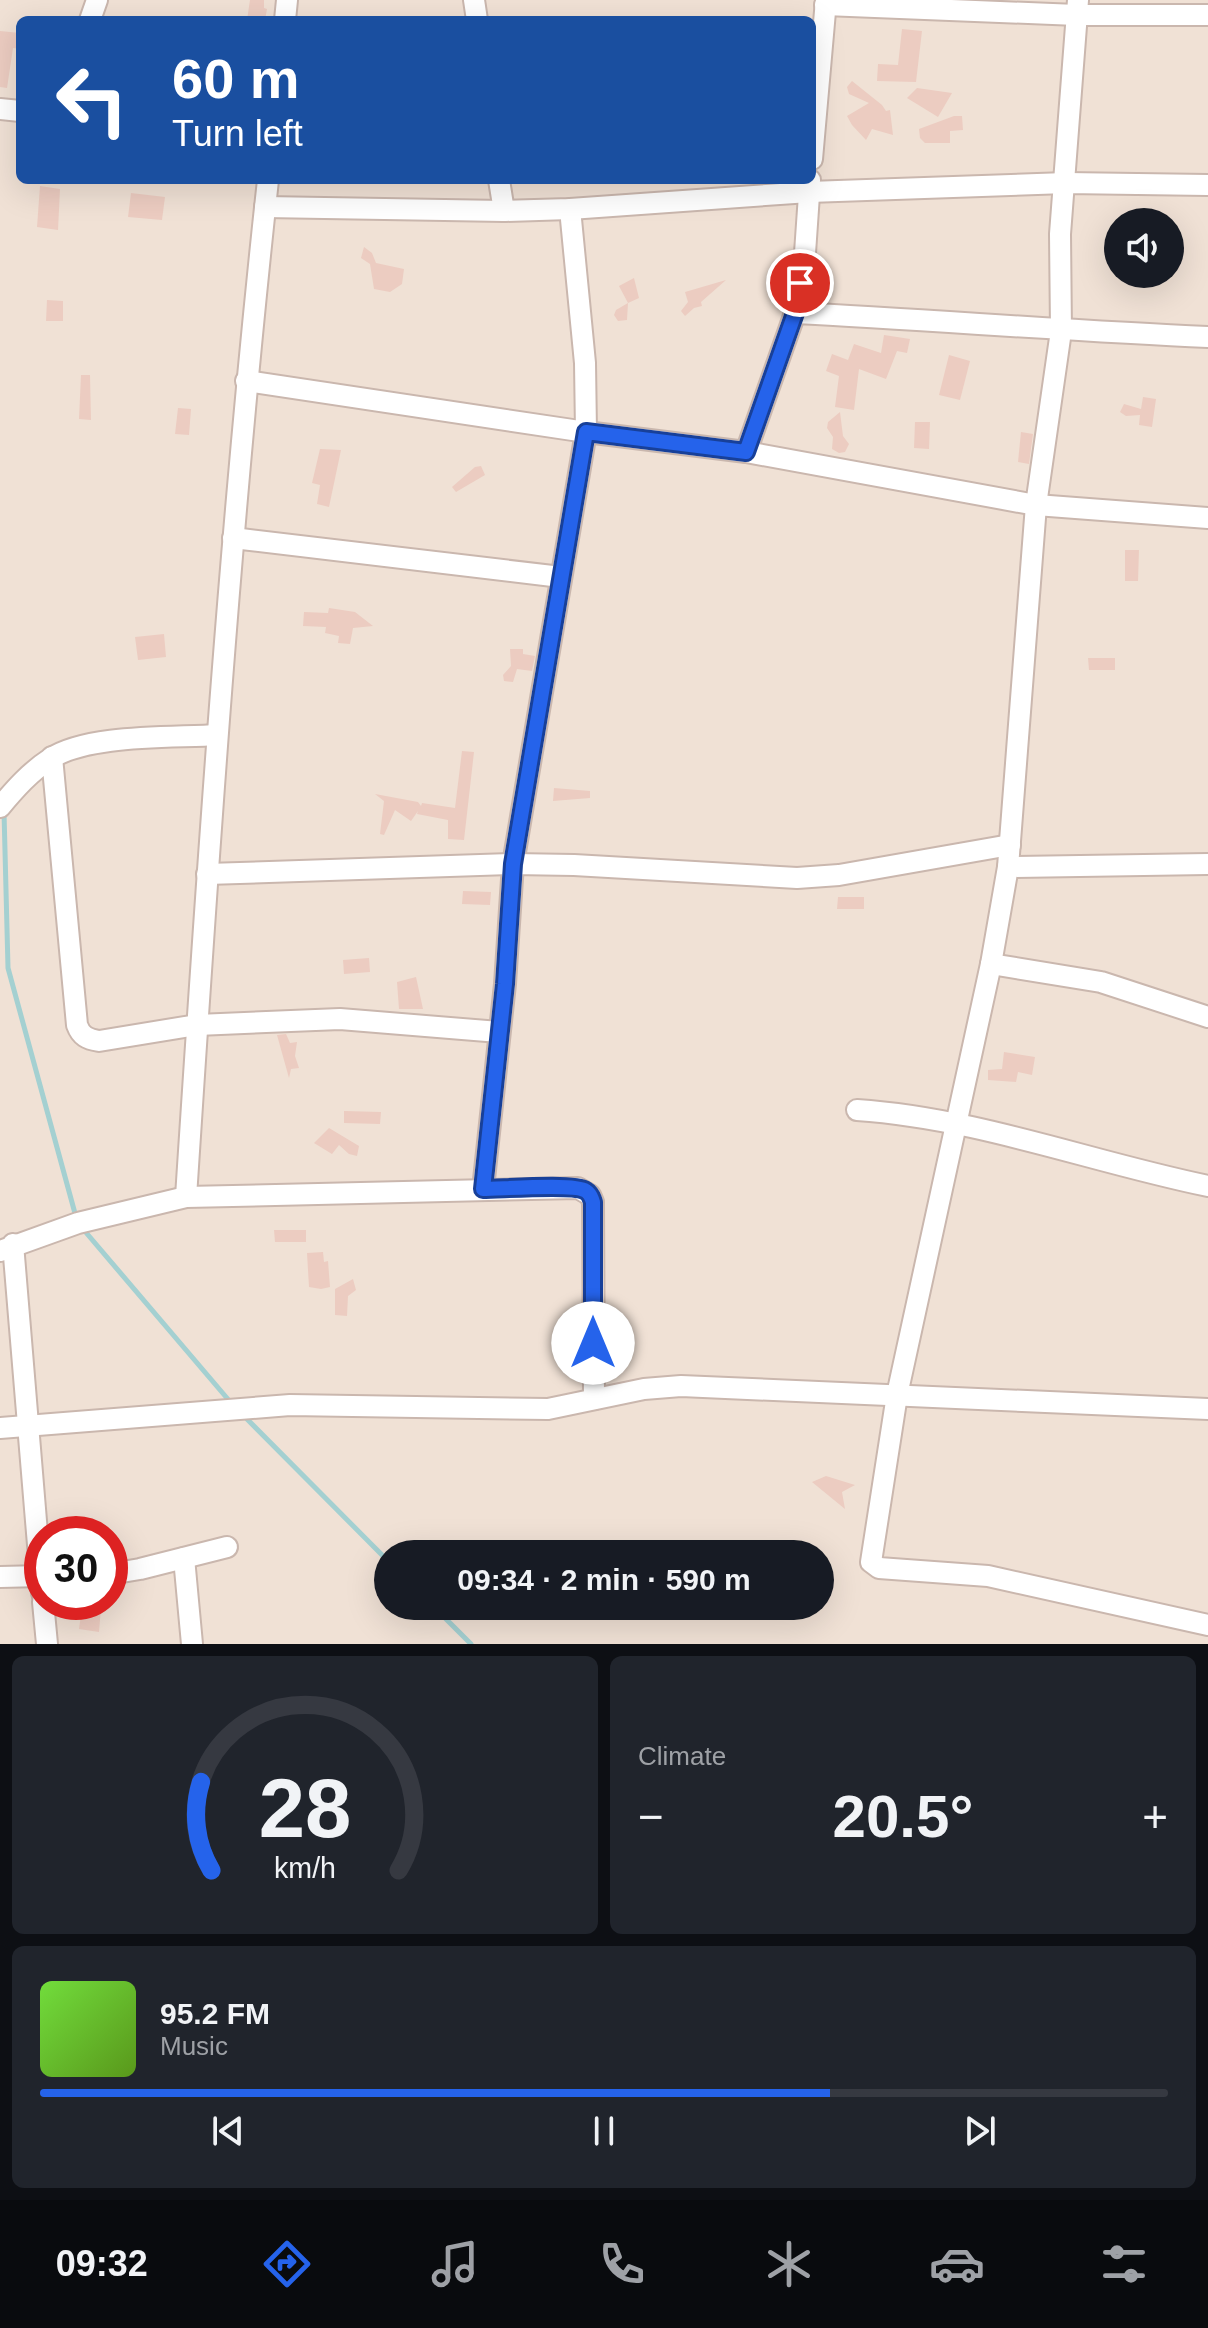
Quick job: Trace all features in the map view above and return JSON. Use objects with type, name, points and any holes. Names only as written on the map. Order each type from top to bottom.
[{"type":"street","points":[[816,111],[825,2],[1078,7],[1208,15]]},
{"type":"street","points":[[1078,7],[1060,234],[1061,331],[1036,505],[1008,867],[991,964],[897,1395],[871,1556],[874,1566],[988,1576],[1208,1625]]},
{"type":"street","points":[[186,1197],[217,735],[246,381],[268,184]]},
{"type":"street","points":[[500,184],[504,211]]},
{"type":"street","points":[[265,207],[504,211],[570,209],[810,186],[1208,185]]},
{"type":"street","points":[[746,452],[795,313],[805,253],[810,186]]},
{"type":"street","points":[[483,1189],[513,864],[586,432],[585,363],[570,209]]},
{"type":"street","points":[[795,313],[952,321],[1061,331],[1208,337]]},
{"type":"street","points":[[246,381],[586,432],[746,452],[1036,505],[1208,518]]},
{"type":"street","points":[[233,538],[561,577]]},
{"type":"street","points":[[0,807],[25,779],[52,757],[98,742],[217,735]]},
{"type":"street","points":[[52,757],[77,1025],[80,1033],[88,1039],[99,1041],[197,1025],[340,1019],[499,1032]]},
{"type":"street","points":[[207,874],[513,864],[603,866],[797,878],[839,875],[1010,845]]},
{"type":"street","points":[[1008,867],[1208,864]]},
{"type":"street","points":[[991,964],[1101,982],[1208,1017]]},
{"type":"street","points":[[857,1110],[906,1115],[1053,1146],[1208,1186]]},
{"type":"street","points":[[36,1516],[29,1426],[6,1248],[78,1223],[186,1197],[570,1187],[585,1190],[593,1202],[594,1399]]},
{"type":"street","points":[[0,1428],[290,1405],[548,1409],[644,1389],[681,1386],[1208,1409]]},
{"type":"street","points":[[128,1571],[227,1547]]},
{"type":"street","points":[[184,1558],[192,1644]]},
{"type":"street","points":[[0,1577],[24,1580]]},
{"type":"street","points":[[45,1620],[47,1644]]},
{"type":"shaded area","points":[[0,0],[1208,0],[1208,1644],[0,1644]]},
{"type":"building","points":[[250,0],[264,0],[266,16],[248,16]]},
{"type":"building","points":[[902,29],[922,31],[916,82],[877,81],[878,64],[898,65]]},
{"type":"building","points":[[0,31],[16,33],[16,48],[13,48],[7,88],[0,87]]},
{"type":"building","points":[[852,81],[886,111],[890,110],[893,135],[872,129],[866,140],[852,125],[847,116],[869,103],[849,94],[847,87]]},
{"type":"building","points":[[917,88],[952,93],[938,117],[907,98]]},
{"type":"building","points":[[962,116],[963,130],[950,131],[950,143],[925,143],[920,138],[919,129]]},
{"type":"building","points":[[40,186],[60,189],[58,230],[37,227]]},
{"type":"building","points":[[131,193],[165,197],[162,220],[128,217]]},
{"type":"building","points":[[364,247],[372,253],[376,263],[404,269],[402,284],[390,292],[374,289],[370,264],[361,258]]},
{"type":"building","points":[[634,278],[639,298],[628,303],[619,286]]},
{"type":"building","points":[[726,280],[701,302],[702,306],[685,316],[681,311],[688,302],[685,292]]},
{"type":"building","points":[[47,300],[63,301],[63,321],[46,321]]},
{"type":"building","points":[[628,303],[627,320],[618,321],[614,315],[616,310]]},
{"type":"building","points":[[884,335],[910,339],[907,353],[897,351],[886,379],[859,369],[854,410],[835,407],[839,376],[826,371],[832,354],[848,360],[854,344],[881,353]]},
{"type":"building","points":[[949,355],[970,361],[960,400],[939,395]]},
{"type":"building","points":[[81,375],[90,375],[91,420],[79,419]]},
{"type":"building","points":[[1143,397],[1156,399],[1152,427],[1139,425],[1140,415],[1126,416],[1120,412],[1124,404],[1141,409]]},
{"type":"building","points":[[178,408],[191,409],[189,435],[175,434]]},
{"type":"building","points":[[840,412],[843,436],[849,444],[845,452],[839,453],[832,449],[833,437],[827,428],[828,422]]},
{"type":"building","points":[[915,422],[930,422],[929,449],[914,448]]},
{"type":"building","points":[[1021,432],[1033,434],[1029,464],[1018,462]]},
{"type":"building","points":[[320,449],[341,450],[329,507],[317,504],[320,485],[312,483]]},
{"type":"building","points":[[481,466],[485,475],[456,492],[452,487],[475,467]]},
{"type":"building","points":[[1125,550],[1139,550],[1138,581],[1125,581]]},
{"type":"building","points":[[329,608],[355,612],[373,626],[353,628],[350,644],[338,643],[339,636],[325,633],[326,627],[303,626],[304,612],[328,613]]},
{"type":"building","points":[[164,634],[166,657],[138,660],[135,637]]},
{"type":"building","points":[[510,649],[523,649],[523,654],[535,656],[532,671],[517,669],[513,682],[504,681],[503,675],[511,666]]},
{"type":"building","points":[[1088,658],[1115,658],[1115,670],[1089,670]]},
{"type":"building","points":[[462,751],[474,752],[464,840],[448,839],[448,820],[417,814],[418,811],[411,821],[395,810],[384,835],[380,834],[384,801],[375,794],[418,802],[421,806],[422,803],[455,808]]},
{"type":"building","points":[[554,788],[590,791],[590,798],[553,801]]},
{"type":"building","points":[[463,891],[491,892],[490,905],[462,904]]},
{"type":"building","points":[[838,897],[864,897],[864,909],[837,909]]},
{"type":"building","points":[[369,958],[370,972],[344,974],[343,960]]},
{"type":"building","points":[[416,977],[423,1009],[399,1009],[397,982]]},
{"type":"building","points":[[286,1034],[290,1043],[297,1042],[295,1056],[299,1068],[291,1069],[289,1078],[277,1035]]},
{"type":"building","points":[[1004,1052],[1035,1057],[1032,1075],[1018,1072],[1016,1082],[988,1080],[988,1070],[1002,1069]]},
{"type":"building","points":[[344,1111],[381,1112],[380,1124],[344,1123]]},
{"type":"building","points":[[329,1128],[359,1146],[357,1156],[349,1154],[339,1145],[332,1154],[314,1143]]},
{"type":"building","points":[[274,1230],[306,1230],[306,1242],[275,1242]]},
{"type":"building","points":[[323,1252],[324,1262],[328,1261],[330,1287],[309,1287],[307,1253]]},
{"type":"building","points":[[353,1279],[356,1290],[348,1296],[347,1316],[335,1315],[335,1289]]},
{"type":"building","points":[[826,1476],[855,1485],[842,1492],[845,1509],[812,1482]]},
{"type":"building","points":[[80,1620],[100,1620],[99,1632],[79,1629]]},
{"type":"waterway","points":[[4,812],[8,968],[76,1217]]},
{"type":"waterway","points":[[83,1229],[232,1404]]},
{"type":"waterway","points":[[242,1414],[374,1547]]},
{"type":"waterway","points":[[447,1620],[471,1644]]},
{"type":"route","points":[[593,1343],[593,1202],[590,1195],[585,1190],[570,1187],[483,1189],[505,984],[513,864],[586,432],[746,452],[795,313],[800,283]]}]
